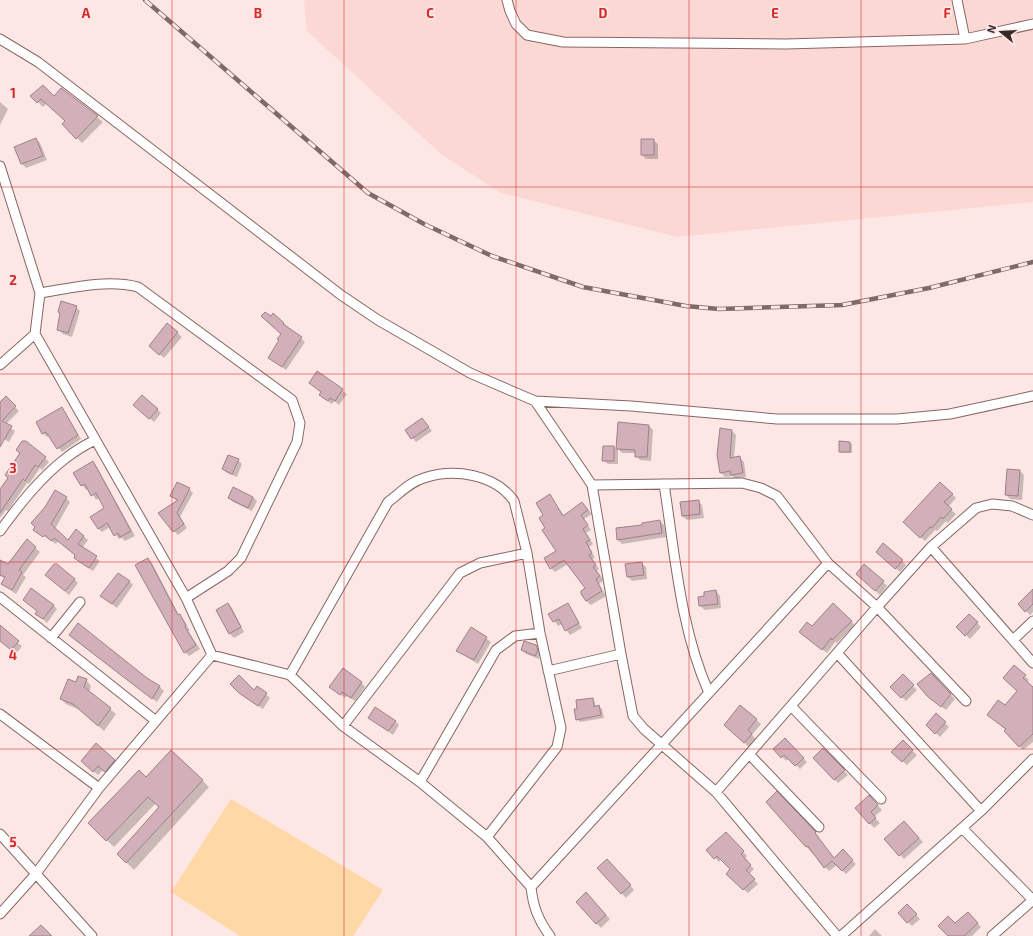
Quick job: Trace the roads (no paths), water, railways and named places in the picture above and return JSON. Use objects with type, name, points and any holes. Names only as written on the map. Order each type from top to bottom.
[{"type":"street","points":[[507,0],[516,24],[527,35],[564,42],[786,44],[965,39],[1033,24]]},
{"type":"street","points":[[956,0],[965,39]]},
{"type":"street","points":[[0,40],[38,62],[341,295],[378,320],[470,373],[535,400],[631,406],[777,419],[897,419],[950,414],[1033,396]]},
{"type":"street","points":[[0,166],[40,293],[35,334],[186,598],[212,655]]},
{"type":"street","points":[[40,293],[102,284],[123,284],[138,287],[292,400],[300,423],[297,442],[241,558],[228,571],[186,598]]},
{"type":"street","points":[[0,365],[35,334]]},
{"type":"street","points":[[535,400],[592,485],[620,654],[633,716],[662,745],[716,792],[837,936]]},
{"type":"street","points":[[0,531],[20,504],[66,457],[95,440]]},
{"type":"street","points":[[290,675],[388,502],[411,484],[425,478],[450,474],[477,476],[502,488],[514,501],[527,553],[540,633],[561,728],[557,747],[487,837]]},
{"type":"street","points":[[592,485],[742,483],[761,488],[777,496],[828,563],[877,607],[966,701]]},
{"type":"street","points":[[664,484],[688,630],[698,668],[709,693]]},
{"type":"street","points":[[716,792],[877,607],[932,547],[976,508],[992,504],[1012,506],[1033,515]]},
{"type":"street","points":[[932,547],[1033,663]]},
{"type":"street","points":[[343,726],[460,572],[480,563],[527,553]]},
{"type":"street","points":[[531,887],[828,563]]},
{"type":"street","points":[[0,597],[156,721]]},
{"type":"street","points":[[51,638],[80,602]]},
{"type":"street","points":[[1013,640],[1033,621]]},
{"type":"street","points":[[420,782],[496,650],[515,636],[540,633]]},
{"type":"street","points":[[548,671],[620,654]]},
{"type":"street","points":[[837,654],[981,811]]},
{"type":"street","points":[[212,655],[290,675],[343,726],[420,782],[487,837],[531,887],[534,907],[540,923],[550,936]]},
{"type":"street","points":[[0,914],[35,875],[99,788],[212,655]]},
{"type":"street","points":[[791,706],[881,799]]},
{"type":"street","points":[[0,714],[99,788]]},
{"type":"street","points":[[749,754],[819,827]]},
{"type":"street","points":[[841,936],[981,811],[1033,759]]},
{"type":"street","points":[[962,828],[1033,900],[992,936]]},
{"type":"street","points":[[0,834],[35,875],[92,936]]},
{"type":"railway","points":[[145,0],[368,193],[424,224],[492,256],[583,287],[686,306],[719,309],[842,305],[929,288],[1033,262]]}]
